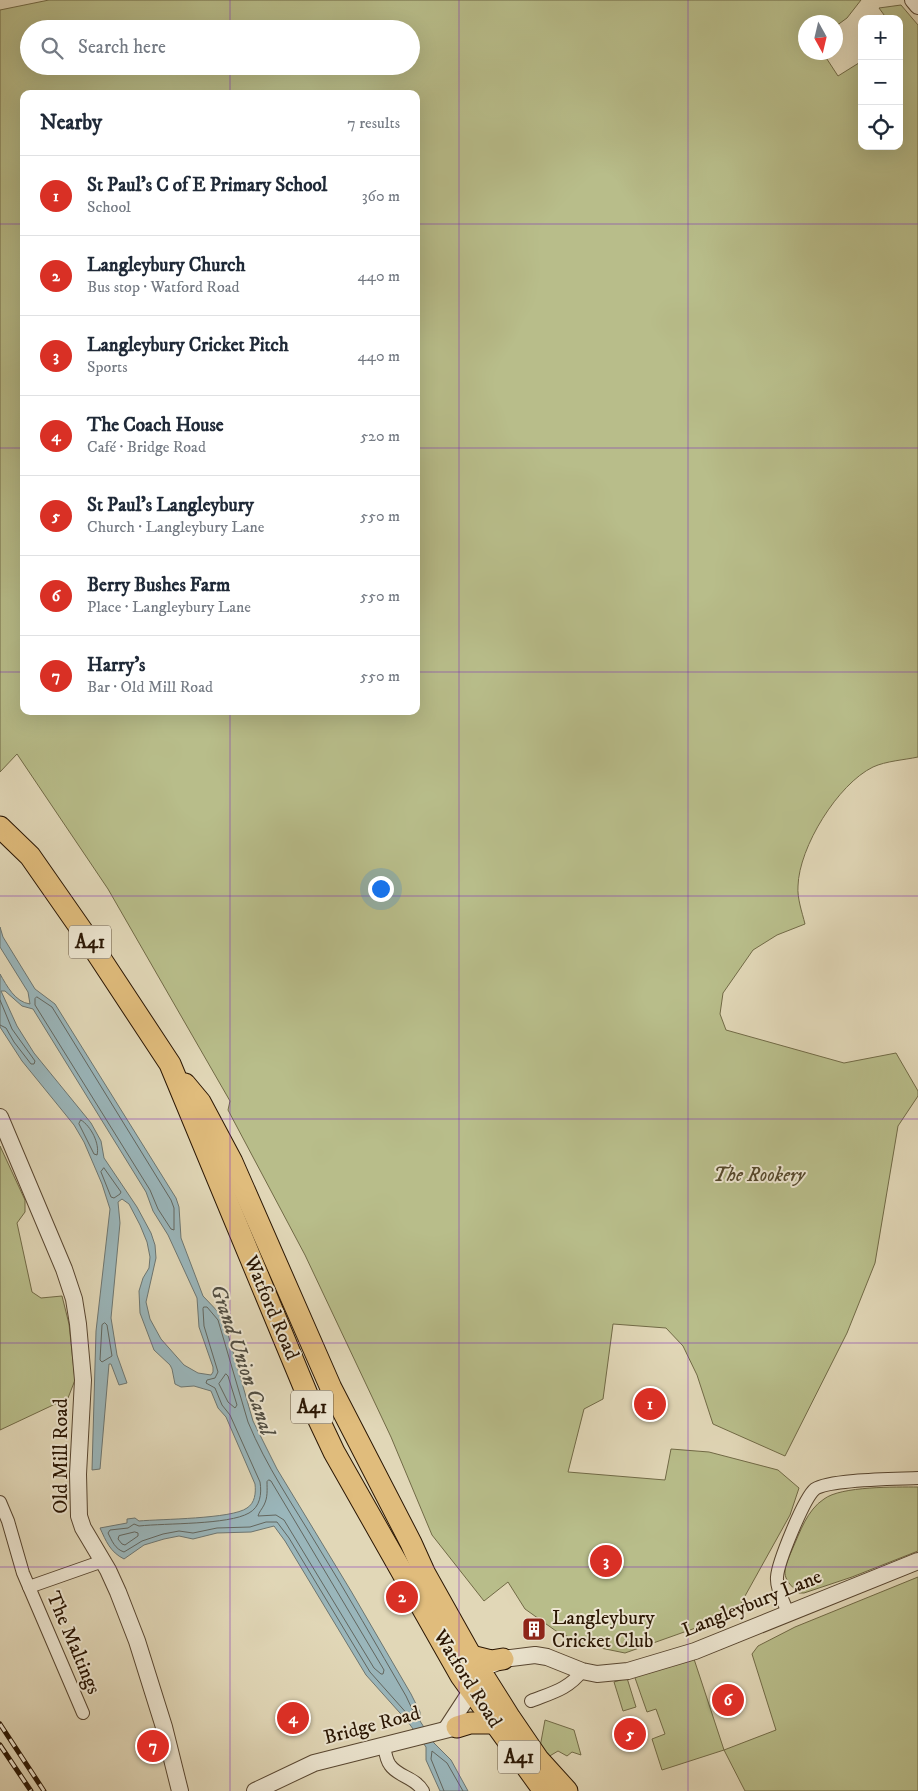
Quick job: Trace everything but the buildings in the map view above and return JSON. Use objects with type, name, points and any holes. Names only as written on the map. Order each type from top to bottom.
[{"type":"highway","name":"Watford Road","points":[[0,827],[30,856],[83,932],[170,1064],[200,1102],[232,1162],[332,1388],[425,1574],[471,1656],[480,1687],[494,1723],[544,1791]]},
{"type":"highway","name":"Watford Road","points":[[170,1064],[309,1399],[334,1452],[461,1676],[480,1687],[538,1759],[567,1791]]},
{"type":"highway","points":[[471,1656],[491,1661],[507,1658]]},
{"type":"highway","points":[[447,1728],[470,1723],[494,1723]]},
{"type":"street","points":[[913,0],[918,6]]},
{"type":"street","name":"Old Mill Road","points":[[0,1117],[64,1269],[74,1299],[83,1380],[78,1474],[79,1516],[83,1528],[103,1561],[118,1592],[146,1669],[164,1727],[180,1791]]},
{"type":"street","points":[[788,1613],[776,1578],[779,1565],[809,1496],[816,1489],[843,1482],[918,1478]]},
{"type":"street","name":"The Maltings","points":[[0,1502],[29,1587],[83,1712]]},
{"type":"street","name":"The Maltings","points":[[29,1587],[103,1561]]},
{"type":"street","name":"Langleybury Lane","points":[[507,1658],[535,1655],[547,1657],[582,1671],[597,1674],[628,1671],[695,1651],[918,1561]]},
{"type":"street","points":[[447,1728],[467,1718],[480,1687],[495,1662],[507,1658]]},
{"type":"street","points":[[531,1701],[567,1687],[582,1671]]},
{"type":"street","name":"Bridge Road","points":[[255,1791],[314,1763],[447,1728]]},
{"type":"street","points":[[384,1746],[389,1764],[394,1770],[412,1779],[422,1791]]},
{"type":"green space","name":"The Rookery","points":[[49,0],[861,0],[843,21],[843,15],[798,15],[798,60],[828,60],[838,76],[858,64],[858,150],[903,150],[903,15],[884,15],[879,8],[901,5],[918,25],[918,757],[873,767],[860,775],[834,802],[813,836],[800,870],[798,895],[805,924],[777,935],[753,950],[723,993],[720,1014],[726,1030],[844,1063],[896,1053],[918,1091],[918,1096],[898,1126],[875,1263],[847,1333],[785,1456],[713,1424],[697,1375],[683,1346],[666,1328],[613,1324],[603,1399],[584,1409],[568,1472],[665,1480],[671,1449],[709,1452],[778,1470],[799,1488],[790,1515],[735,1614],[625,1653],[586,1645],[556,1631],[525,1609],[508,1582],[484,1601],[432,1535],[391,1437],[305,1255],[228,1110],[230,1101],[108,889],[17,754],[0,772],[0,10]]},
{"type":"green space","points":[[0,1146],[25,1200],[25,1212],[17,1223],[32,1292],[41,1298],[62,1296],[69,1324],[75,1380],[68,1398],[0,1430]]},
{"type":"green space","points":[[918,1487],[918,1551],[852,1577],[804,1593],[799,1593],[786,1578],[785,1569],[801,1529],[813,1509],[824,1499],[855,1489]]},
{"type":"green space","points":[[918,1577],[918,1791],[745,1791],[724,1750],[776,1730],[752,1654],[758,1646],[795,1627]]},
{"type":"green space","points":[[693,1656],[724,1750],[662,1770],[652,1739],[665,1734],[656,1709],[647,1712],[634,1675]]},
{"type":"green space","points":[[627,1678],[636,1707],[623,1711],[614,1682]]},
{"type":"green space","points":[[545,1720],[574,1730],[581,1755],[572,1752],[567,1756],[558,1751],[548,1757],[540,1747]]},
{"type":"water","points":[[0,927],[3,937],[35,989],[55,1004],[176,1198],[179,1207],[181,1238],[203,1296],[223,1317],[253,1421],[277,1469],[411,1694],[420,1712],[420,1721],[434,1743],[451,1760],[468,1791],[440,1791],[426,1760],[426,1747],[408,1722],[366,1675],[274,1526],[251,1532],[217,1533],[193,1539],[179,1536],[164,1539],[144,1545],[124,1559],[112,1550],[107,1542],[100,1528],[127,1523],[127,1519],[135,1518],[139,1521],[196,1518],[239,1512],[252,1503],[255,1494],[255,1484],[226,1417],[218,1408],[211,1391],[194,1386],[181,1387],[175,1384],[170,1365],[154,1350],[140,1313],[139,1291],[143,1278],[149,1268],[150,1257],[147,1242],[129,1204],[122,1199],[118,1202],[120,1223],[111,1318],[117,1355],[127,1383],[119,1385],[111,1364],[109,1364],[100,1469],[92,1470],[96,1331],[110,1209],[102,1184],[84,1142],[74,1125],[22,1061],[0,1027],[0,974],[16,997],[30,1004],[28,992],[0,947]],"holes":[[[1,991],[5,991],[22,1006],[33,1009],[146,1192],[153,1211],[168,1235],[197,1298],[199,1327],[213,1367],[211,1375],[198,1373],[184,1365],[161,1339],[150,1319],[146,1302],[156,1258],[155,1245],[151,1233],[137,1207],[104,1158],[101,1141],[91,1123],[34,1053],[17,1026]]]},
{"type":"railway","points":[[0,1724],[44,1791]]},
{"type":"railway","points":[[0,1745],[31,1791]]},
{"type":"place","name":"St Paul's C of E Primary School","points":[[650,1404]]},
{"type":"place","name":"Langleybury Cricket Pitch","points":[[606,1561]]},
{"type":"place","name":"Langleybury Church","points":[[402,1597]]},
{"type":"place","name":"Langleybury Cricket Club","points":[[534,1629]]},
{"type":"place","name":"Berry Bushes Farm","points":[[728,1700]]},
{"type":"place","name":"The Coach House","points":[[293,1718]]},
{"type":"place","name":"St Paul's Langleybury","points":[[630,1734]]},
{"type":"place","name":"Harry's","points":[[153,1746]]},
{"type":"water label","name":"Grand Union Canal","points":[[242,1360]]}]
